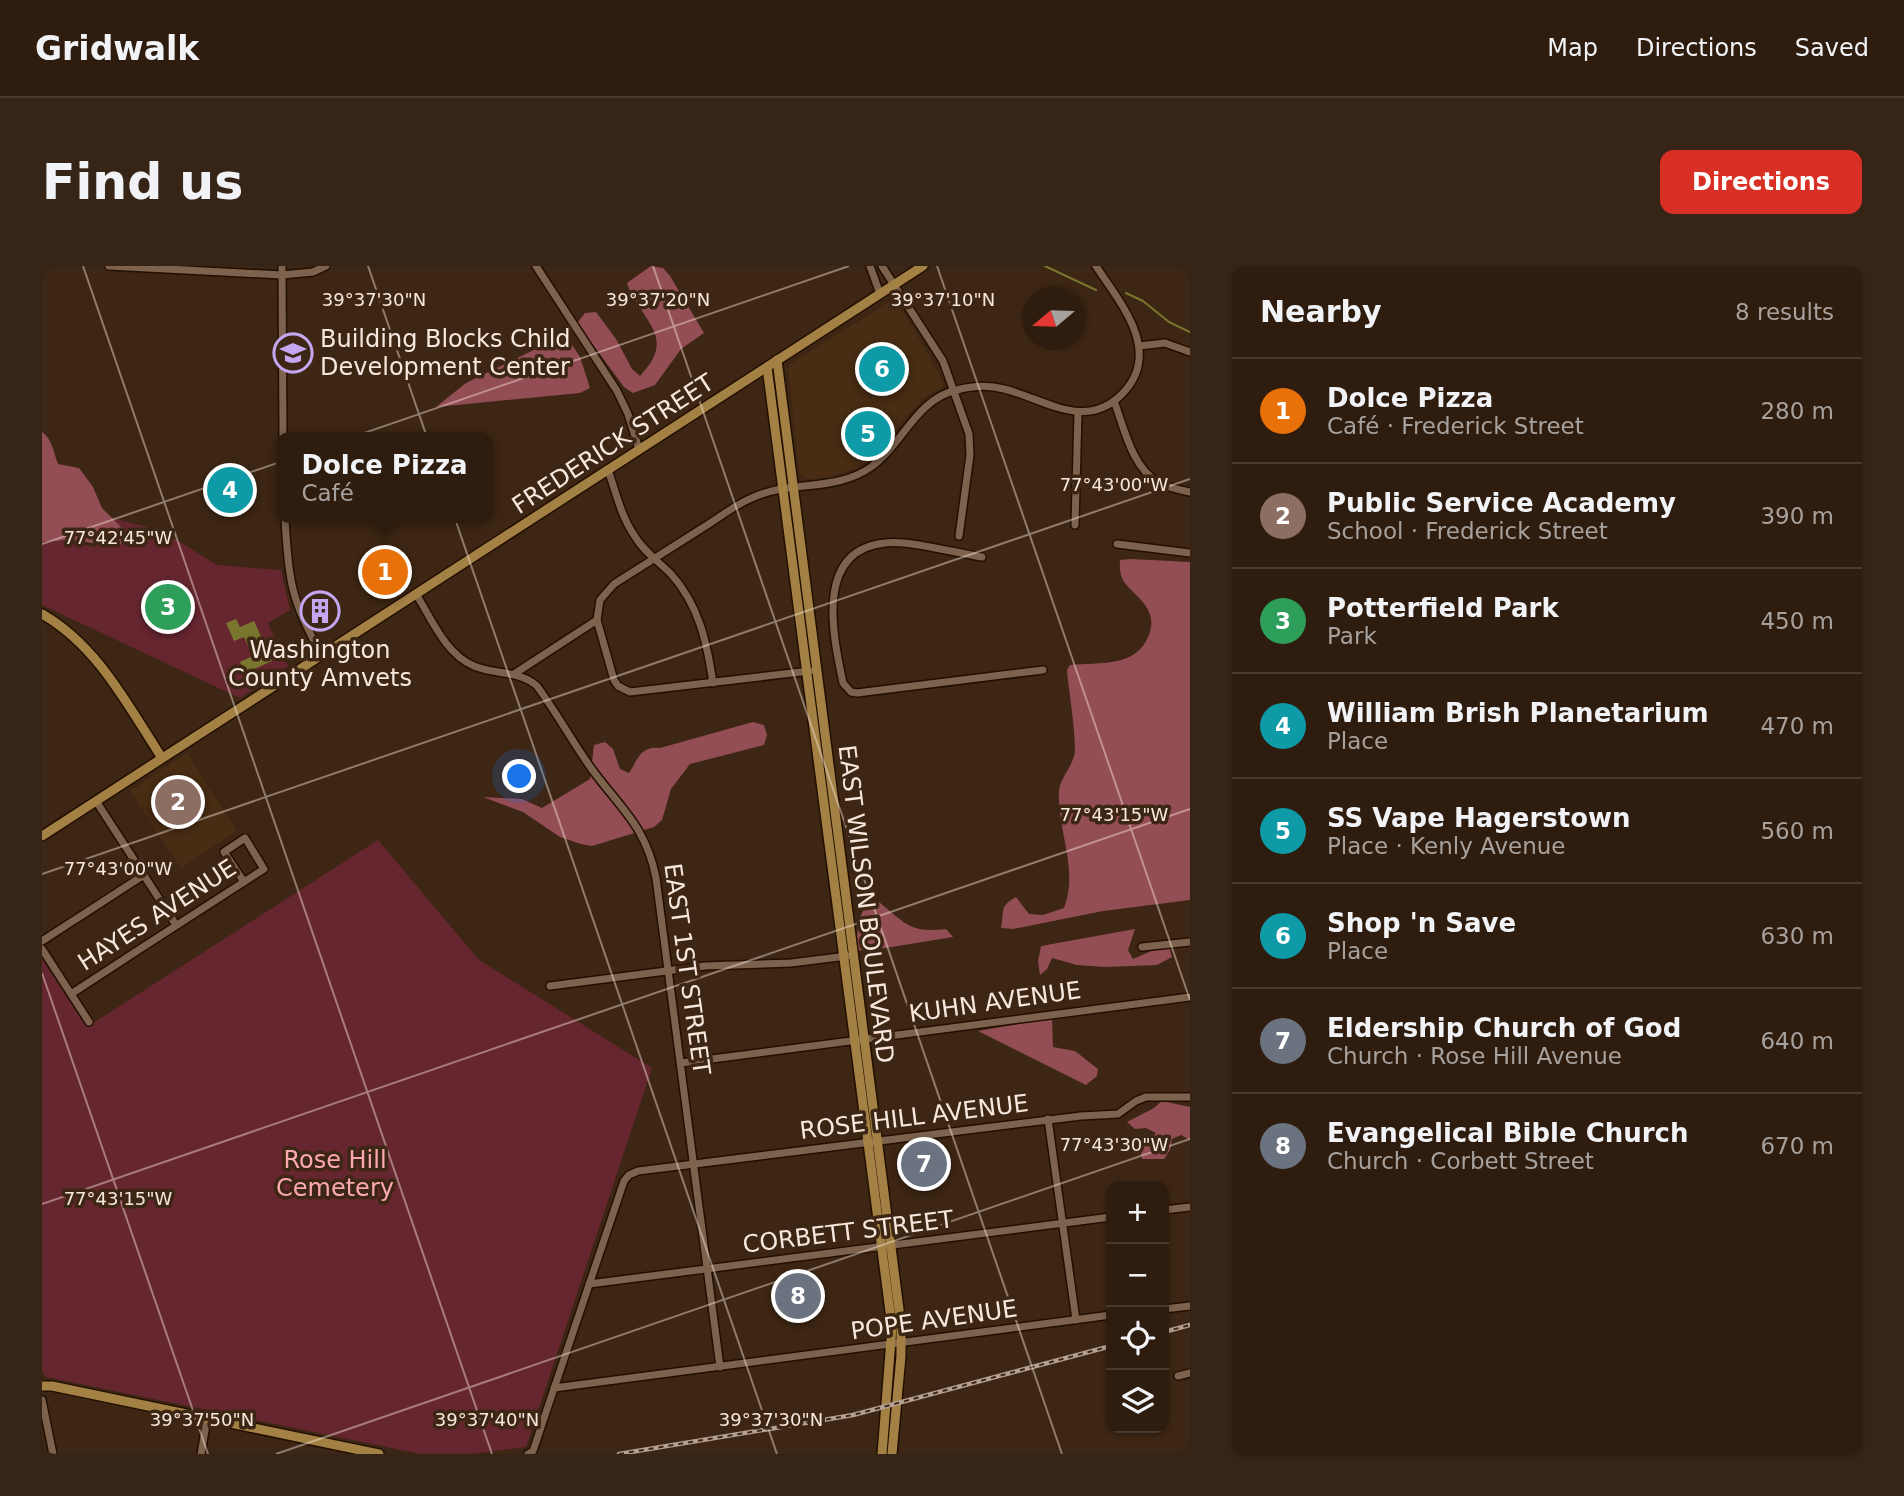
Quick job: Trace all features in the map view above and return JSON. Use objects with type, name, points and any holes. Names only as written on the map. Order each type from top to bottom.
[{"type":"main road","name":"FREDERICK STREET","points":[[42,836],[923,266]]},
{"type":"main road","name":"EAST WILSON BOULEVARD","points":[[777,360],[854,956],[859,1040]]},
{"type":"main road","name":"EAST WILSON BOULEVARD","points":[[766,367],[843,957],[859,1040],[886,1246],[897,1344],[892,1454]]},
{"type":"main road","points":[[771,401],[777,407],[780,433],[787,436]]},
{"type":"main road","points":[[42,614],[74,636],[93,656],[162,758]]},
{"type":"main road","name":"EAST WILSON BOULEVARD","points":[[882,1454],[897,1344]]},
{"type":"main road","points":[[42,1387],[52,1386],[379,1454]]},
{"type":"street","points":[[109,266],[313,272],[326,266]]},
{"type":"street","points":[[536,266],[622,401],[639,449]]},
{"type":"street","points":[[870,266],[880,294]]},
{"type":"street","points":[[882,266],[943,360],[970,445],[959,536]]},
{"type":"street","points":[[817,670],[639,693],[623,690],[614,680],[597,620],[600,600],[605,593],[654,558],[755,496],[782,489],[835,483],[859,474],[886,453],[923,408],[954,390],[981,386],[1005,389],[1056,408],[1078,412],[1103,407],[1114,401],[1134,378],[1140,357],[1139,346],[1133,324],[1096,266]]},
{"type":"street","points":[[282,270],[283,432]]},
{"type":"street","points":[[1139,346],[1165,343],[1190,352]]},
{"type":"street","points":[[1114,401],[1136,457],[1147,473],[1162,484],[1190,492]]},
{"type":"street","points":[[1074,525],[1078,412]]},
{"type":"street","points":[[608,470],[629,527],[641,546],[682,588],[697,614],[707,645],[713,683]]},
{"type":"street","points":[[285,523],[290,583],[300,614],[322,655]]},
{"type":"street","points":[[982,557],[886,542],[866,547],[855,554],[839,573],[832,595],[844,683],[851,692],[857,693],[1043,670]]},
{"type":"street","points":[[1117,544],[1190,552]]},
{"type":"street","name":"EAST 1ST STREET","points":[[416,594],[448,644],[460,657],[481,668],[525,677],[537,686],[593,770],[645,840],[656,878],[720,1367]]},
{"type":"street","points":[[514,674],[597,620]]},
{"type":"street","points":[[96,801],[176,925]]},
{"type":"street","name":"HAYES AVENUE","points":[[71,994],[176,925],[244,882],[264,869],[245,838],[224,852],[244,882]]},
{"type":"street","points":[[42,941],[144,875]]},
{"type":"street","points":[[1142,947],[1190,942]]},
{"type":"street","points":[[42,949],[89,1022]]},
{"type":"street","points":[[550,986],[725,965],[791,963],[854,956]]},
{"type":"street","name":"KUHN AVENUE","points":[[681,1063],[1190,997]]},
{"type":"street","name":"ROSE HILL AVENUE","points":[[589,1284],[624,1181],[638,1171],[1048,1119],[1118,1114],[1146,1097],[1190,1097]]},
{"type":"street","points":[[1048,1119],[1076,1320]]},
{"type":"street","points":[[1169,1209],[1190,1207]]},
{"type":"street","name":"CORBETT STREET","points":[[589,1284],[1106,1218]]},
{"type":"street","points":[[528,1454],[533,1451],[589,1284]]},
{"type":"street","points":[[1169,1308],[1190,1306]]},
{"type":"street","name":"POPE AVENUE","points":[[554,1388],[1106,1316]]},
{"type":"street","points":[[1178,1376],[1190,1373]]},
{"type":"street","points":[[42,1400],[53,1454]]},
{"type":"street","points":[[201,1454],[207,1419]]},
{"type":"shaded area","points":[[651,266],[663,268],[670,276],[704,333],[681,349],[655,385],[633,393],[624,387],[577,323],[585,313],[596,312],[616,339],[632,369],[640,376],[651,362],[656,350],[656,339],[627,283]]},
{"type":"shaded area","points":[[891,301],[897,304],[912,326],[944,383],[942,387],[925,397],[860,467],[828,477],[803,477],[799,470],[788,369],[790,364]]},
{"type":"shaded area","points":[[563,331],[580,357],[590,388],[580,393],[436,407],[466,383],[548,343]]},
{"type":"shaded area","points":[[42,432],[50,442],[58,464],[79,468],[93,487],[102,508],[133,539],[118,545],[71,540],[42,542]]},
{"type":"shaded area","points":[[1120,560],[1190,562],[1190,900],[1103,911],[1013,929],[1001,928],[1004,907],[1016,897],[1029,914],[1043,915],[1064,908],[1069,879],[1059,791],[1075,750],[1067,670],[1070,665],[1105,663],[1126,658],[1143,646],[1150,631],[1150,616],[1145,605],[1127,586],[1120,569]]},
{"type":"shaded area","points":[[236,619],[240,627],[254,621],[272,661],[245,673],[240,662],[253,656],[244,637],[234,641],[226,623]]},
{"type":"shaded area","points":[[753,722],[764,725],[767,735],[764,745],[690,764],[671,789],[662,820],[654,827],[592,846],[560,837],[523,812],[483,797],[522,799],[542,808],[590,779],[594,745],[605,742],[613,749],[620,769],[629,773],[641,754],[648,749]]},
{"type":"shaded area","points":[[187,753],[237,831],[181,868],[130,791]]},
{"type":"shaded area","points":[[879,902],[909,925],[924,930],[946,929],[953,937],[867,951],[857,950],[862,914],[868,903]]},
{"type":"shaded area","points":[[1135,929],[1128,950],[1133,959],[1158,948],[1169,947],[1172,957],[1157,965],[1104,967],[1077,965],[1052,958],[1047,969],[1040,975],[1038,961],[1041,946]]},
{"type":"shaded area","points":[[1052,1018],[1053,1047],[1075,1051],[1098,1069],[1097,1076],[1086,1085],[978,1031]]},
{"type":"shaded area","points":[[1162,1101],[1190,1107],[1190,1140],[1181,1135],[1172,1139],[1170,1150],[1164,1159],[1142,1159],[1140,1148],[1156,1133],[1146,1128],[1135,1129],[1127,1122]]},
{"type":"green space","points":[[104,516],[162,531],[217,565],[281,570],[290,610],[268,623],[288,666],[240,698],[42,605],[42,538],[96,547]]},
{"type":"green space","name":"Rose Hill Cemetery","points":[[378,840],[479,960],[652,1068],[526,1447],[472,1454],[421,1454],[46,1377],[42,1371],[42,959],[87,1027]]},
{"type":"waterway","points":[[1045,266],[1096,290]]},
{"type":"waterway","points":[[1126,293],[1143,301],[1169,322],[1190,332]]},
{"type":"railway","points":[[1169,1331],[1190,1325]]},
{"type":"railway","points":[[619,1454],[853,1415],[1106,1347]]},
{"type":"place","name":"Building Blocks Child Development Center","points":[[293,353]]},
{"type":"place","name":"Shop 'n Save","points":[[882,369]]},
{"type":"place","name":"SS Vape Hagerstown","points":[[868,434]]},
{"type":"place","name":"William Brish Planetarium","points":[[230,490]]},
{"type":"place","name":"Dolce Pizza","points":[[385,572]]},
{"type":"place","name":"Potterfield Park","points":[[168,607]]},
{"type":"place","name":"Washington County Amvets","points":[[320,611]]},
{"type":"place","name":"Public Service Academy","points":[[178,802]]},
{"type":"place","name":"Eldership Church of God","points":[[924,1164]]},
{"type":"place","name":"Evangelical Bible Church","points":[[798,1296]]}]
